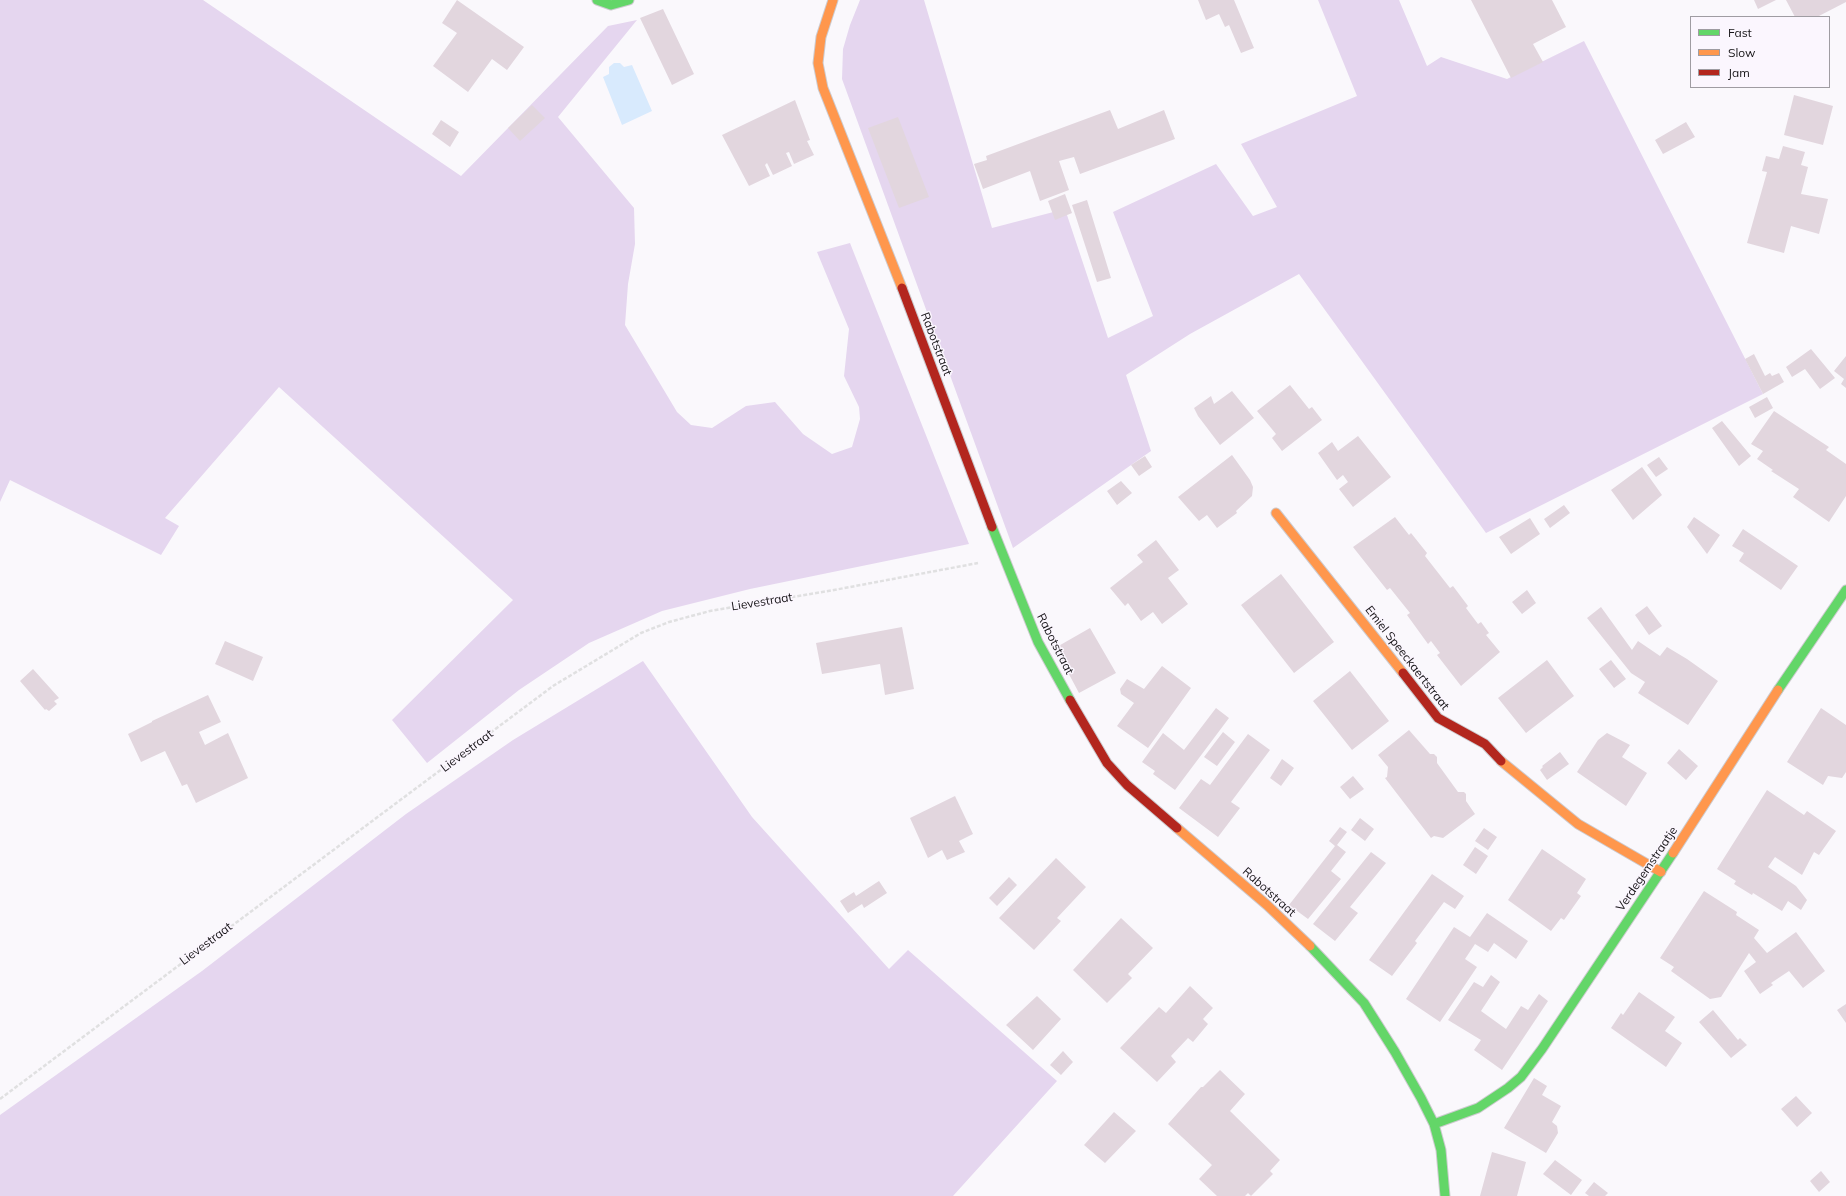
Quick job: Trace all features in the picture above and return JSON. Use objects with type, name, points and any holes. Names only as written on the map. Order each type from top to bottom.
[{"type":"street","points":[[597,0],[611,5],[629,0]]},
{"type":"street","name":"Rabotstraat","points":[[833,0],[822,37],[818,63],[822,88],[1038,642],[1091,738],[1107,762],[1127,785],[1278,916],[1318,953],[1364,1003],[1395,1052],[1434,1124],[1441,1150],[1445,1196]]},
{"type":"street","name":"Emiel Speeckaertstraat","points":[[1276,513],[1438,718],[1485,744],[1506,767],[1578,824],[1661,872]]},
{"type":"street","name":"Verdegemstraatje","points":[[1434,1124],[1478,1108],[1508,1088],[1521,1077],[1542,1049],[1661,872],[1788,675],[1846,590]]},
{"type":"path","name":"Lievestraat","points":[[0,1099],[553,686],[641,633],[669,622],[710,611],[834,590],[1004,558]]},
{"type":"shaded area","points":[[0,0],[203,0],[461,176],[608,26],[637,20],[558,117],[634,208],[635,244],[628,284],[625,325],[677,412],[691,425],[712,428],[746,406],[775,402],[803,434],[832,454],[852,447],[860,419],[859,407],[844,376],[849,329],[817,252],[850,243],[969,544],[750,589],[662,611],[589,643],[519,690],[427,763],[392,720],[513,600],[279,387],[165,518],[179,526],[161,555],[10,480],[0,502]]},
{"type":"shaded area","points":[[860,0],[924,0],[992,228],[1065,209],[1108,338],[1153,316],[1113,212],[1216,164],[1253,216],[1277,207],[1241,144],[1357,96],[1318,0],[1399,0],[1427,66],[1441,57],[1507,79],[1584,41],[1763,394],[1486,533],[1299,274],[1190,334],[1126,375],[1151,451],[1013,548],[842,79],[843,49],[850,25]]},
{"type":"shaded area","points":[[643,661],[752,817],[889,969],[908,950],[1057,1081],[953,1196],[0,1196],[0,1115],[202,971],[406,814],[513,740]]},
{"type":"water","points":[[614,63],[620,63],[624,67],[632,65],[652,111],[622,125],[603,77],[609,74],[609,67]]},
{"type":"building","points":[[457,0],[524,47],[507,70],[492,59],[468,92],[433,66],[457,33],[442,23]]},
{"type":"building","points":[[1198,0],[1234,0],[1254,48],[1241,53],[1229,25],[1225,27],[1219,14],[1206,20]]},
{"type":"building","points":[[1471,0],[1552,0],[1566,27],[1533,44],[1543,62],[1511,78]]},
{"type":"building","points":[[1754,0],[1776,0],[1758,9]]},
{"type":"building","points":[[1786,0],[1846,0],[1846,2],[1819,16],[1794,16]]},
{"type":"building","points":[[663,9],[694,74],[672,85],[640,18]]},
{"type":"building","points":[[1794,95],[1833,106],[1823,145],[1784,135]]},
{"type":"building","points":[[795,100],[810,140],[807,141],[814,155],[794,164],[789,152],[786,153],[792,166],[773,175],[767,163],[765,165],[770,176],[749,186],[722,135]]},
{"type":"building","points":[[532,105],[545,118],[520,141],[508,128]]},
{"type":"building","points":[[1110,110],[1118,129],[1164,110],[1175,139],[1080,174],[1074,157],[1059,161],[1069,190],[1040,201],[1030,171],[983,189],[974,164],[987,160],[986,156]]},
{"type":"building","points":[[898,117],[929,197],[899,208],[868,128]]},
{"type":"building","points":[[441,120],[459,132],[450,147],[432,134]]},
{"type":"building","points":[[1686,122],[1695,137],[1663,154],[1655,140]]},
{"type":"building","points":[[1783,146],[1805,152],[1801,165],[1808,167],[1801,194],[1828,199],[1819,234],[1791,226],[1784,253],[1747,243],[1767,172],[1762,171],[1766,156],[1779,159]]},
{"type":"building","points":[[1065,194],[1072,213],[1055,220],[1048,201]]},
{"type":"building","points":[[1087,200],[1111,278],[1097,282],[1072,205]]},
{"type":"building","points":[[1811,349],[1835,378],[1820,389],[1805,369],[1792,377],[1786,367]]},
{"type":"building","points":[[1754,354],[1765,376],[1770,373],[1772,376],[1779,373],[1784,382],[1763,394],[1745,359]]},
{"type":"building","points":[[1846,356],[1846,388],[1841,384],[1844,379],[1834,371]]},
{"type":"building","points":[[1290,385],[1309,409],[1312,407],[1322,420],[1282,451],[1272,438],[1276,434],[1257,411]]},
{"type":"building","points":[[1232,391],[1254,418],[1220,445],[1198,416],[1194,408],[1211,396],[1214,404]]},
{"type":"building","points":[[1767,397],[1773,408],[1755,418],[1749,407]]},
{"type":"building","points":[[1774,411],[1829,447],[1826,450],[1846,464],[1846,496],[1829,522],[1793,497],[1799,489],[1771,471],[1773,470],[1757,459],[1763,451],[1751,444]]},
{"type":"building","points":[[1722,421],[1751,456],[1739,466],[1712,428]]},
{"type":"building","points":[[1358,436],[1391,477],[1353,507],[1339,489],[1348,482],[1343,475],[1337,480],[1318,453],[1332,442],[1338,451]]},
{"type":"building","points":[[1232,455],[1250,480],[1253,487],[1252,496],[1236,511],[1237,513],[1217,528],[1207,515],[1199,521],[1178,497]]},
{"type":"building","points":[[1145,456],[1152,467],[1139,476],[1131,465]]},
{"type":"building","points":[[1659,457],[1668,469],[1656,477],[1647,465]]},
{"type":"building","points":[[1642,467],[1662,495],[1633,520],[1611,490]]},
{"type":"building","points":[[1121,481],[1132,493],[1117,505],[1107,491]]},
{"type":"building","points":[[1564,505],[1570,513],[1550,528],[1544,519]]},
{"type":"building","points":[[1395,517],[1409,535],[1411,533],[1427,553],[1425,556],[1450,588],[1453,586],[1468,606],[1466,608],[1478,624],[1481,622],[1489,633],[1486,635],[1500,652],[1461,686],[1437,655],[1440,653],[1431,641],[1428,644],[1407,615],[1410,613],[1390,588],[1387,590],[1353,547]]},
{"type":"building","points":[[1694,517],[1720,535],[1707,554],[1687,527]]},
{"type":"building","points":[[1530,518],[1540,534],[1511,554],[1499,537]]},
{"type":"building","points":[[1743,529],[1798,566],[1781,590],[1739,561],[1744,553],[1732,546]]},
{"type":"building","points":[[1156,540],[1179,570],[1168,578],[1188,604],[1162,624],[1153,612],[1141,621],[1128,603],[1125,606],[1110,588],[1143,562],[1137,555]]},
{"type":"building","points":[[1281,574],[1334,642],[1294,673],[1241,605]]},
{"type":"building","points":[[1527,590],[1536,603],[1522,614],[1512,602]]},
{"type":"building","points":[[1647,606],[1662,626],[1649,635],[1635,615]]},
{"type":"building","points":[[1601,607],[1632,650],[1638,641],[1660,656],[1667,647],[1718,681],[1688,725],[1638,693],[1645,682],[1631,673],[1587,618]]},
{"type":"building","points":[[902,627],[914,689],[885,695],[880,664],[822,674],[816,643]]},
{"type":"building","points":[[1090,628],[1116,673],[1079,693],[1055,648]]},
{"type":"building","points":[[225,641],[263,657],[253,681],[215,664]]},
{"type":"building","points":[[1547,660],[1574,696],[1526,733],[1498,698]]},
{"type":"building","points":[[1611,660],[1626,679],[1614,688],[1599,669]]},
{"type":"building","points":[[1162,666],[1191,688],[1148,748],[1117,726],[1134,703],[1121,694],[1120,689],[1127,679],[1144,689]]},
{"type":"building","points":[[33,669],[59,698],[54,701],[57,704],[49,711],[46,709],[45,710],[20,681]]},
{"type":"building","points":[[1350,671],[1389,721],[1352,750],[1313,701]]},
{"type":"building","points":[[208,695],[221,722],[199,732],[205,745],[228,733],[248,778],[196,803],[187,784],[182,786],[165,751],[141,762],[128,734]]},
{"type":"building","points":[[1216,708],[1229,718],[1175,790],[1153,774],[1155,771],[1142,762],[1163,733],[1184,750]]},
{"type":"building","points":[[1821,708],[1846,725],[1846,772],[1842,778],[1828,776],[1823,785],[1787,762]]},
{"type":"building","points":[[1409,730],[1430,754],[1434,754],[1437,757],[1437,763],[1458,792],[1464,792],[1466,794],[1466,801],[1475,814],[1443,838],[1434,836],[1431,838],[1385,778],[1387,777],[1388,767],[1378,755]]},
{"type":"building","points":[[1223,732],[1235,742],[1217,766],[1204,757]]},
{"type":"building","points":[[1607,733],[1630,745],[1622,757],[1647,773],[1626,806],[1577,772],[1598,740]]},
{"type":"building","points":[[1248,734],[1270,750],[1231,802],[1240,808],[1218,837],[1179,808],[1201,779],[1210,785]]},
{"type":"building","points":[[1679,749],[1698,766],[1686,780],[1667,763]]},
{"type":"building","points":[[1560,752],[1569,764],[1547,780],[1540,770],[1543,767],[1542,766]]},
{"type":"building","points":[[1282,759],[1294,768],[1281,786],[1270,778]]},
{"type":"building","points":[[1353,776],[1364,789],[1350,799],[1340,787]]},
{"type":"building","points":[[1767,790],[1804,815],[1807,811],[1836,831],[1819,855],[1814,852],[1802,875],[1775,857],[1768,867],[1796,886],[1807,900],[1801,910],[1788,901],[1782,911],[1753,893],[1752,895],[1734,884],[1736,881],[1717,869]]},
{"type":"building","points":[[955,796],[973,834],[959,841],[965,852],[947,860],[942,850],[928,858],[910,818]]},
{"type":"building","points":[[1360,818],[1374,829],[1365,841],[1351,830]]},
{"type":"building","points":[[1340,827],[1347,832],[1337,845],[1346,852],[1331,871],[1341,879],[1308,919],[1289,905],[1335,846],[1329,841]]},
{"type":"building","points":[[1484,828],[1497,837],[1488,850],[1475,841]]},
{"type":"building","points":[[1475,847],[1488,856],[1476,874],[1463,865]]},
{"type":"building","points":[[1542,849],[1586,879],[1577,893],[1581,896],[1564,920],[1561,918],[1551,931],[1508,900]]},
{"type":"building","points":[[1371,852],[1386,863],[1350,907],[1358,913],[1335,941],[1313,924]]},
{"type":"building","points":[[1056,858],[1086,887],[1057,918],[1061,921],[1034,950],[999,918]]},
{"type":"building","points":[[1432,874],[1464,896],[1455,909],[1444,902],[1415,941],[1417,943],[1392,976],[1369,960]]},
{"type":"building","points":[[1009,877],[1017,885],[997,906],[989,898]]},
{"type":"building","points":[[879,881],[887,893],[864,908],[862,904],[848,913],[840,901],[854,892],[856,896]]},
{"type":"building","points":[[1704,891],[1737,912],[1736,915],[1759,930],[1754,938],[1767,953],[1796,932],[1825,971],[1803,988],[1789,971],[1771,983],[1773,985],[1760,994],[1744,971],[1756,962],[1749,953],[1721,997],[1710,999],[1671,971],[1674,967],[1660,958]]},
{"type":"building","points":[[1487,913],[1528,941],[1516,959],[1494,943],[1488,952],[1475,944],[1465,959],[1477,967],[1440,1022],[1406,999],[1454,927],[1470,937]]},
{"type":"building","points":[[1121,918],[1153,948],[1128,974],[1132,978],[1107,1003],[1073,970]]},
{"type":"building","points":[[1491,975],[1500,982],[1481,1011],[1506,1029],[1521,1006],[1528,1010],[1539,994],[1548,1001],[1502,1070],[1474,1050],[1481,1040],[1448,1020],[1474,982],[1483,987]]},
{"type":"building","points":[[1190,986],[1213,1008],[1203,1019],[1208,1024],[1193,1042],[1188,1038],[1171,1056],[1176,1062],[1157,1082],[1120,1048],[1159,1007],[1166,1013]]},
{"type":"building","points":[[1639,992],[1675,1017],[1665,1031],[1682,1043],[1666,1067],[1611,1028],[1621,1013],[1623,1015]]},
{"type":"building","points":[[1037,996],[1061,1019],[1033,1050],[1006,1025]]},
{"type":"building","points":[[1846,1004],[1846,1023],[1837,1010]]},
{"type":"building","points":[[1713,1010],[1738,1040],[1740,1038],[1747,1045],[1731,1058],[1699,1022]]},
{"type":"building","points":[[1063,1051],[1073,1062],[1061,1075],[1050,1065]]},
{"type":"building","points":[[1220,1070],[1245,1094],[1230,1111],[1280,1160],[1270,1171],[1273,1174],[1251,1196],[1248,1193],[1245,1196],[1217,1196],[1199,1179],[1212,1165],[1168,1124],[1201,1087],[1203,1087]]},
{"type":"building","points":[[1534,1078],[1547,1086],[1542,1095],[1561,1106],[1552,1122],[1557,1126],[1558,1133],[1546,1153],[1504,1128]]},
{"type":"building","points":[[1796,1096],[1812,1113],[1797,1127],[1781,1109]]},
{"type":"building","points":[[1114,1112],[1136,1131],[1105,1163],[1084,1145]]},
{"type":"building","points":[[1492,1152],[1526,1162],[1517,1196],[1480,1196]]},
{"type":"building","points":[[1555,1160],[1582,1180],[1571,1195],[1543,1174]]},
{"type":"building","points":[[1821,1171],[1830,1182],[1819,1192],[1810,1181]]},
{"type":"building","points":[[1594,1182],[1608,1193],[1605,1196],[1589,1196],[1585,1193]]},
{"type":"traffic: fast","points":[[597,0],[611,5],[629,0]]},
{"type":"traffic: fast","points":[[992,527],[1038,642],[1070,700]]},
{"type":"traffic: fast","points":[[1778,690],[1846,590]]},
{"type":"traffic: fast","points":[[1434,1124],[1478,1108],[1508,1088],[1521,1077],[1542,1049],[1673,853]]},
{"type":"traffic: fast","points":[[1310,946],[1364,1003],[1395,1052],[1421,1098],[1434,1124],[1441,1150],[1445,1196]]},
{"type":"traffic: slow","points":[[833,0],[821,37],[818,63],[823,88],[902,288]]},
{"type":"traffic: slow","points":[[1276,513],[1403,673]]},
{"type":"traffic: slow","points":[[1673,853],[1778,690]]},
{"type":"traffic: slow","points":[[1501,761],[1578,824],[1661,872]]},
{"type":"traffic: slow","points":[[1177,828],[1267,905],[1310,946]]},
{"type":"traffic: jam","points":[[902,288],[992,527]]},
{"type":"traffic: jam","points":[[1403,673],[1438,718],[1485,744],[1501,761]]},
{"type":"traffic: jam","points":[[1070,700],[1107,763],[1127,785],[1177,828]]}]
